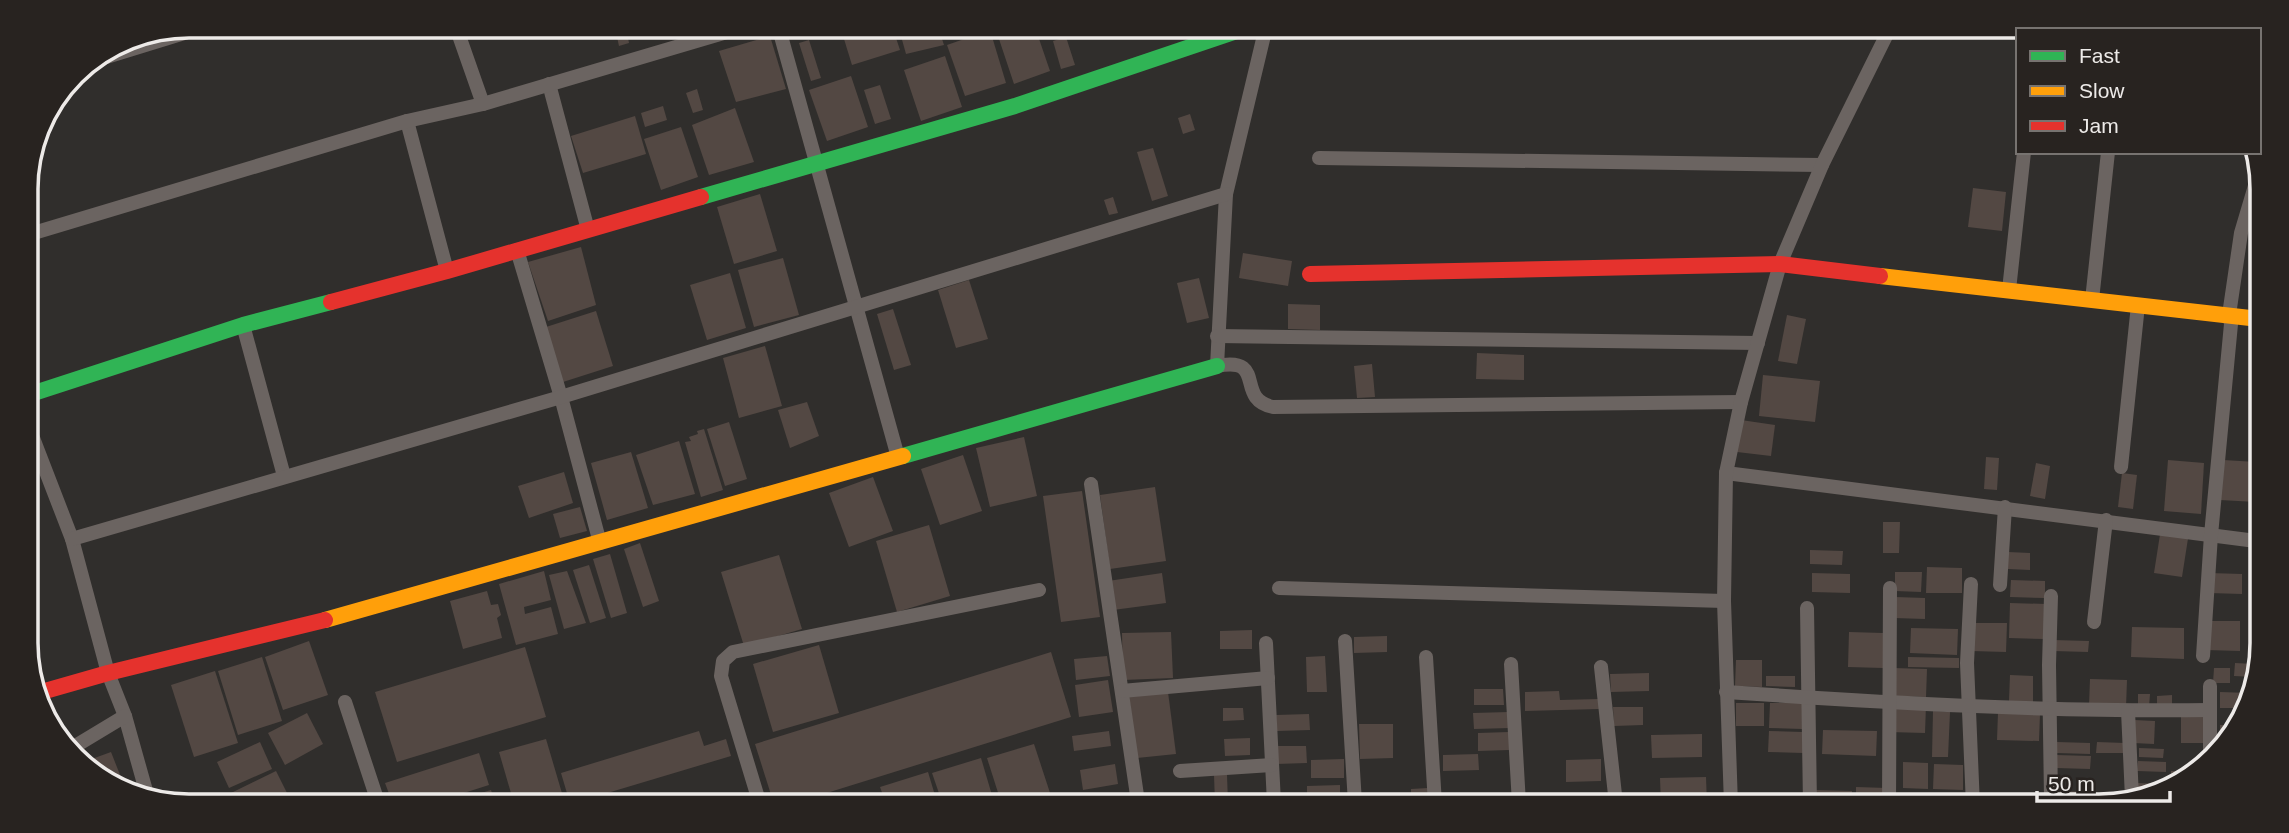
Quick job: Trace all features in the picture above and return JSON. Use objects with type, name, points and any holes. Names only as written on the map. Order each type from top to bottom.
[{"type":"street","points":[[460,38],[483,104]]},
{"type":"street","points":[[39,231],[407,121],[483,104],[706,38]]},
{"type":"street","points":[[782,38],[898,457]]},
{"type":"street","points":[[39,392],[243,325],[447,271],[1015,106],[1216,38]]},
{"type":"street","points":[[1217,366],[1226,194],[1263,38]]},
{"type":"street","points":[[1731,794],[1724,601],[1726,473],[1741,402],[1780,264],[1822,165],[1885,38]]},
{"type":"street","points":[[549,84],[588,230]]},
{"type":"street","points":[[407,121],[447,271]]},
{"type":"street","points":[[2009,290],[2024,154]]},
{"type":"street","points":[[2092,300],[2108,154]]},
{"type":"street","points":[[1319,158],[1822,165]]},
{"type":"street","points":[[72,539],[561,397],[1226,194]]},
{"type":"street","points":[[2203,656],[2211,535],[2231,324],[2228,315],[2241,233],[2250,203]]},
{"type":"street","points":[[517,250],[561,397],[600,543]]},
{"type":"street","points":[[1310,274],[1780,264],[2250,319]]},
{"type":"street","points":[[2121,467],[2138,305]]},
{"type":"street","points":[[243,325],[284,476]]},
{"type":"street","points":[[1217,336],[1758,342]]},
{"type":"street","points":[[46,690],[318,622],[1231,363],[1240,365],[1247,371],[1255,397],[1261,404],[1273,407],[1741,402]]},
{"type":"street","points":[[38,452],[72,539],[108,673],[125,716],[145,787]]},
{"type":"street","points":[[1726,473],[2250,540]]},
{"type":"street","points":[[1091,484],[1137,794]]},
{"type":"street","points":[[2000,585],[2005,508]]},
{"type":"street","points":[[2094,622],[2106,520]]},
{"type":"street","points":[[1970,584],[1968,663],[1973,794]]},
{"type":"street","points":[[1279,588],[1724,601]]},
{"type":"street","points":[[1889,794],[1891,588]]},
{"type":"street","points":[[757,794],[721,676],[723,661],[733,652],[1039,590]]},
{"type":"street","points":[[2051,794],[2049,708],[2052,596]]},
{"type":"street","points":[[1807,608],[1810,794]]},
{"type":"street","points":[[1345,641],[1354,794]]},
{"type":"street","points":[[1266,643],[1274,794]]},
{"type":"street","points":[[1426,657],[1434,794]]},
{"type":"street","points":[[1511,664],[1518,794]]},
{"type":"street","points":[[1601,667],[1615,794]]},
{"type":"street","points":[[1122,691],[1268,678]]},
{"type":"street","points":[[2210,686],[2210,745]]},
{"type":"street","points":[[1726,692],[1888,702],[2128,711],[2210,710]]},
{"type":"street","points":[[345,702],[375,794]]},
{"type":"street","points":[[2128,711],[2132,791]]},
{"type":"street","points":[[78,745],[125,716]]},
{"type":"street","points":[[1180,771],[1272,765]]},
{"type":"building","points":[[617,38],[628,38],[629,43],[619,46]]},
{"type":"building","points":[[771,38],[786,89],[736,102],[719,51]]},
{"type":"building","points":[[896,38],[900,50],[852,65],[844,39]]},
{"type":"building","points":[[902,38],[942,38],[944,45],[906,54]]},
{"type":"building","points":[[967,38],[992,38],[1006,83],[965,96],[947,45]]},
{"type":"building","points":[[999,38],[1039,38],[1050,71],[1014,84]]},
{"type":"building","points":[[1066,38],[1075,65],[1061,69],[1053,41]]},
{"type":"building","points":[[809,40],[821,78],[811,81],[799,43]]},
{"type":"building","points":[[945,56],[962,107],[921,121],[904,70]]},
{"type":"building","points":[[851,76],[868,127],[827,141],[809,90]]},
{"type":"building","points":[[880,85],[891,119],[875,124],[864,90]]},
{"type":"building","points":[[697,89],[703,110],[693,113],[686,93]]},
{"type":"building","points":[[663,106],[667,120],[645,127],[641,113]]},
{"type":"building","points":[[735,108],[754,162],[709,175],[692,125]]},
{"type":"building","points":[[1190,114],[1195,130],[1183,134],[1178,118]]},
{"type":"building","points":[[635,116],[646,154],[583,173],[571,136]]},
{"type":"building","points":[[681,127],[698,177],[661,190],[644,139]]},
{"type":"building","points":[[1153,148],[1168,196],[1152,201],[1137,152]]},
{"type":"building","points":[[1973,188],[2006,192],[2002,231],[1968,227]]},
{"type":"building","points":[[760,194],[777,251],[734,264],[717,207]]},
{"type":"building","points":[[1113,197],[1118,213],[1109,215],[1104,200]]},
{"type":"building","points":[[581,247],[596,305],[548,321],[528,262]]},
{"type":"building","points":[[1243,253],[1292,261],[1288,286],[1239,278]]},
{"type":"building","points":[[783,258],[799,315],[754,327],[738,270]]},
{"type":"building","points":[[730,273],[746,328],[707,340],[690,285]]},
{"type":"building","points":[[1199,278],[1209,318],[1187,323],[1177,283]]},
{"type":"building","points":[[969,280],[988,339],[956,348],[938,290]]},
{"type":"building","points":[[1288,304],[1320,305],[1320,330],[1288,329]]},
{"type":"building","points":[[893,309],[911,365],[894,370],[877,314]]},
{"type":"building","points":[[596,311],[613,366],[563,382],[546,327]]},
{"type":"building","points":[[1787,315],[1806,319],[1797,364],[1778,361]]},
{"type":"building","points":[[765,346],[782,406],[739,418],[723,358]]},
{"type":"building","points":[[1477,353],[1524,355],[1524,380],[1476,379]]},
{"type":"building","points":[[1372,364],[1375,397],[1357,398],[1354,366]]},
{"type":"building","points":[[1763,375],[1820,381],[1815,422],[1759,416]]},
{"type":"building","points":[[807,402],[819,436],[790,448],[778,410]]},
{"type":"building","points":[[1741,420],[1775,425],[1771,456],[1737,452]]},
{"type":"building","points":[[729,422],[747,479],[725,486],[707,429]]},
{"type":"building","points":[[704,429],[723,490],[701,497],[685,442],[691,441],[689,437]]},
{"type":"building","points":[[1024,437],[1037,496],[990,507],[976,448]]},
{"type":"building","points":[[679,441],[695,494],[653,505],[636,455]]},
{"type":"building","points":[[631,452],[648,508],[607,520],[591,463]]},
{"type":"building","points":[[963,455],[982,511],[940,525],[921,469]]},
{"type":"building","points":[[1986,457],[1999,458],[1997,490],[1984,489]]},
{"type":"building","points":[[2168,460],[2204,463],[2201,514],[2164,511]]},
{"type":"building","points":[[2223,460],[2250,462],[2250,502],[2220,500]]},
{"type":"building","points":[[2036,463],[2050,466],[2045,499],[2030,496]]},
{"type":"building","points":[[564,472],[573,503],[529,518],[518,486]]},
{"type":"building","points":[[2122,473],[2137,475],[2133,509],[2118,507]]},
{"type":"building","points":[[873,477],[893,531],[849,547],[829,493]]},
{"type":"building","points":[[1155,487],[1166,561],[1110,569],[1100,495]]},
{"type":"building","points":[[1082,491],[1100,617],[1061,622],[1043,496]]},
{"type":"building","points":[[580,507],[587,531],[560,538],[553,514]]},
{"type":"building","points":[[1883,522],[1900,522],[1899,553],[1883,553]]},
{"type":"building","points":[[929,525],[950,596],[897,612],[876,541]]},
{"type":"building","points":[[2161,528],[2189,532],[2182,577],[2154,573]]},
{"type":"building","points":[[640,543],[659,601],[643,607],[624,549]]},
{"type":"building","points":[[1810,550],[1843,551],[1842,565],[1810,564]]},
{"type":"building","points":[[2008,552],[2030,553],[2030,570],[2008,569]]},
{"type":"building","points":[[610,554],[627,613],[611,618],[593,559]]},
{"type":"building","points":[[779,555],[802,629],[744,646],[721,572]]},
{"type":"building","points":[[589,565],[606,618],[590,623],[573,570]]},
{"type":"building","points":[[1927,567],[1962,568],[1962,593],[1926,593]]},
{"type":"building","points":[[544,571],[551,600],[524,607],[525,614],[551,607],[558,634],[516,645],[499,584]]},
{"type":"building","points":[[567,571],[586,623],[564,629],[549,575]]},
{"type":"building","points":[[1895,572],[1922,572],[1921,592],[1895,591]]},
{"type":"building","points":[[1162,573],[1166,603],[1113,610],[1108,581]]},
{"type":"building","points":[[1812,573],[1850,574],[1850,593],[1812,592]]},
{"type":"building","points":[[2209,573],[2242,574],[2242,594],[2209,593]]},
{"type":"building","points":[[2011,580],[2045,581],[2045,598],[2010,597]]},
{"type":"building","points":[[487,591],[491,605],[498,604],[501,615],[497,618],[502,638],[463,649],[450,601]]},
{"type":"building","points":[[1895,597],[1925,598],[1925,619],[1894,618]]},
{"type":"building","points":[[2010,603],[2046,604],[2045,639],[2009,638]]},
{"type":"building","points":[[2207,621],[2240,621],[2240,651],[2206,650]]},
{"type":"building","points":[[1972,623],[2007,623],[2006,652],[1971,651]]},
{"type":"building","points":[[2132,627],[2184,628],[2184,659],[2131,657]]},
{"type":"building","points":[[1911,628],[1958,629],[1957,655],[1910,653]]},
{"type":"building","points":[[1252,630],[1252,649],[1220,649],[1220,631]]},
{"type":"building","points":[[1171,632],[1173,678],[1123,680],[1122,633]]},
{"type":"building","points":[[1849,632],[1883,633],[1883,668],[1848,667]]},
{"type":"building","points":[[1387,636],[1387,652],[1354,653],[1354,637]]},
{"type":"building","points":[[2053,640],[2089,641],[2088,652],[2053,651]]},
{"type":"building","points":[[309,641],[328,695],[283,710],[265,657]]},
{"type":"building","points":[[819,645],[839,713],[773,732],[753,664]]},
{"type":"building","points":[[525,647],[546,717],[397,762],[375,692]]},
{"type":"building","points":[[1051,652],[1071,717],[824,794],[771,794],[755,744]]},
{"type":"building","points":[[1107,656],[1110,676],[1076,680],[1074,659]]},
{"type":"building","points":[[1325,656],[1327,692],[1307,692],[1306,657]]},
{"type":"building","points":[[262,657],[282,721],[238,735],[218,671]]},
{"type":"building","points":[[1908,657],[1959,658],[1959,668],[1908,667]]},
{"type":"building","points":[[1736,660],[1762,660],[1762,687],[1735,686]]},
{"type":"building","points":[[2235,663],[2249,664],[2247,677],[2234,676]]},
{"type":"building","points":[[1893,668],[1927,669],[1926,697],[1892,696]]},
{"type":"building","points":[[2214,668],[2230,668],[2230,683],[2213,683]]},
{"type":"building","points":[[215,671],[238,743],[194,757],[171,685]]},
{"type":"building","points":[[1649,673],[1649,691],[1611,692],[1610,674]]},
{"type":"building","points":[[2010,675],[2033,676],[2033,702],[2009,701]]},
{"type":"building","points":[[1766,676],[1795,676],[1795,687],[1766,686]]},
{"type":"building","points":[[2090,679],[2127,680],[2126,707],[2089,706]]},
{"type":"building","points":[[1108,680],[1113,712],[1079,717],[1075,685]]},
{"type":"building","points":[[1474,689],[1503,689],[1504,705],[1474,705]]},
{"type":"building","points":[[1559,691],[1560,700],[1599,699],[1599,709],[1525,711],[1525,692]]},
{"type":"building","points":[[1168,692],[1176,754],[1137,758],[1129,696]]},
{"type":"building","points":[[2220,692],[2242,693],[2236,708],[2220,708]]},
{"type":"building","points":[[2138,694],[2150,694],[2149,707],[2138,707]]},
{"type":"building","points":[[2172,695],[2172,709],[2157,710],[2157,696]]},
{"type":"building","points":[[1736,703],[1764,703],[1764,726],[1736,726]]},
{"type":"building","points":[[1770,703],[1802,703],[1802,729],[1769,728]]},
{"type":"building","points":[[1890,704],[1926,705],[1925,733],[1889,732]]},
{"type":"building","points":[[1613,707],[1643,707],[1643,725],[1614,726]]},
{"type":"building","points":[[1223,708],[1243,708],[1244,720],[1223,721]]},
{"type":"building","points":[[1933,711],[1950,712],[1948,757],[1932,757]]},
{"type":"building","points":[[2181,711],[2204,711],[2204,743],[2181,743]]},
{"type":"building","points":[[1509,712],[1510,728],[1474,729],[1473,713]]},
{"type":"building","points":[[307,713],[323,744],[285,765],[268,733]]},
{"type":"building","points":[[1998,713],[2040,714],[2039,741],[1997,740]]},
{"type":"building","points":[[1309,714],[1310,730],[1277,731],[1276,715]]},
{"type":"building","points":[[2134,720],[2155,721],[2154,744],[2133,743]]},
{"type":"building","points":[[1359,724],[1393,724],[1393,758],[1360,759]]},
{"type":"building","points":[[1823,730],[1877,731],[1876,756],[1822,754]]},
{"type":"building","points":[[699,731],[704,746],[726,739],[731,756],[604,794],[567,794],[561,773]]},
{"type":"building","points":[[1109,731],[1111,746],[1074,751],[1072,736]]},
{"type":"building","points":[[1769,731],[1803,732],[1803,753],[1768,752]]},
{"type":"building","points":[[1509,732],[1509,750],[1478,751],[1478,733]]},
{"type":"building","points":[[1702,734],[1702,757],[1652,758],[1651,735]]},
{"type":"building","points":[[1250,738],[1250,755],[1225,756],[1224,739]]},
{"type":"building","points":[[546,739],[562,794],[511,794],[499,752]]},
{"type":"building","points":[[260,742],[272,769],[229,788],[217,762]]},
{"type":"building","points":[[2057,742],[2090,743],[2090,754],[2057,753]]},
{"type":"building","points":[[2097,742],[2125,743],[2125,753],[2096,753]]},
{"type":"building","points":[[1034,744],[1050,794],[998,794],[987,758]]},
{"type":"building","points":[[1275,746],[1306,746],[1307,763],[1276,764]]},
{"type":"building","points":[[2139,748],[2164,749],[2163,758],[2139,757]]},
{"type":"building","points":[[111,752],[121,778],[106,769],[92,759]]},
{"type":"building","points":[[479,753],[489,785],[461,794],[389,794],[385,783]]},
{"type":"building","points":[[1478,754],[1479,770],[1443,771],[1443,755]]},
{"type":"building","points":[[2056,755],[2091,756],[2090,769],[2056,768]]},
{"type":"building","points":[[981,758],[992,794],[939,794],[932,773]]},
{"type":"building","points":[[1344,759],[1344,778],[1311,778],[1311,760]]},
{"type":"building","points":[[1601,759],[1601,781],[1566,782],[1566,760]]},
{"type":"building","points":[[2138,761],[2166,762],[2166,772],[2137,771]]},
{"type":"building","points":[[1903,762],[1928,763],[1928,789],[1903,788]]},
{"type":"building","points":[[1115,764],[1118,784],[1083,790],[1080,770]]},
{"type":"building","points":[[1934,764],[1963,765],[1963,790],[1933,789]]},
{"type":"building","points":[[276,771],[288,794],[231,794]]},
{"type":"building","points":[[928,772],[935,794],[882,794],[880,787]]},
{"type":"building","points":[[1214,775],[1227,775],[1228,794],[1215,794]]},
{"type":"building","points":[[1706,777],[1707,794],[1661,794],[1660,778]]},
{"type":"building","points":[[2136,783],[2155,784],[2148,786],[2136,790]]},
{"type":"building","points":[[1340,785],[1340,794],[1307,794],[1307,786]]},
{"type":"building","points":[[1856,787],[1887,788],[1887,794],[1856,794]]},
{"type":"building","points":[[1428,788],[1428,794],[1411,794],[1411,789]]},
{"type":"building","points":[[1815,790],[1852,791],[1852,794],[1815,794]]},
{"type":"building","points":[[2060,791],[2095,792],[2095,794],[2060,794]]},
{"type":"traffic: fast","points":[[701,197],[1015,106],[1216,38]]},
{"type":"traffic: fast","points":[[39,392],[243,325],[331,302]]},
{"type":"traffic: fast","points":[[903,456],[1217,366]]},
{"type":"traffic: slow","points":[[1880,276],[2250,318]]},
{"type":"traffic: slow","points":[[325,620],[903,456]]},
{"type":"traffic: jam","points":[[331,302],[701,197]]},
{"type":"traffic: jam","points":[[1310,274],[1780,264],[1880,276]]},
{"type":"traffic: jam","points":[[47,691],[325,620]]}]
